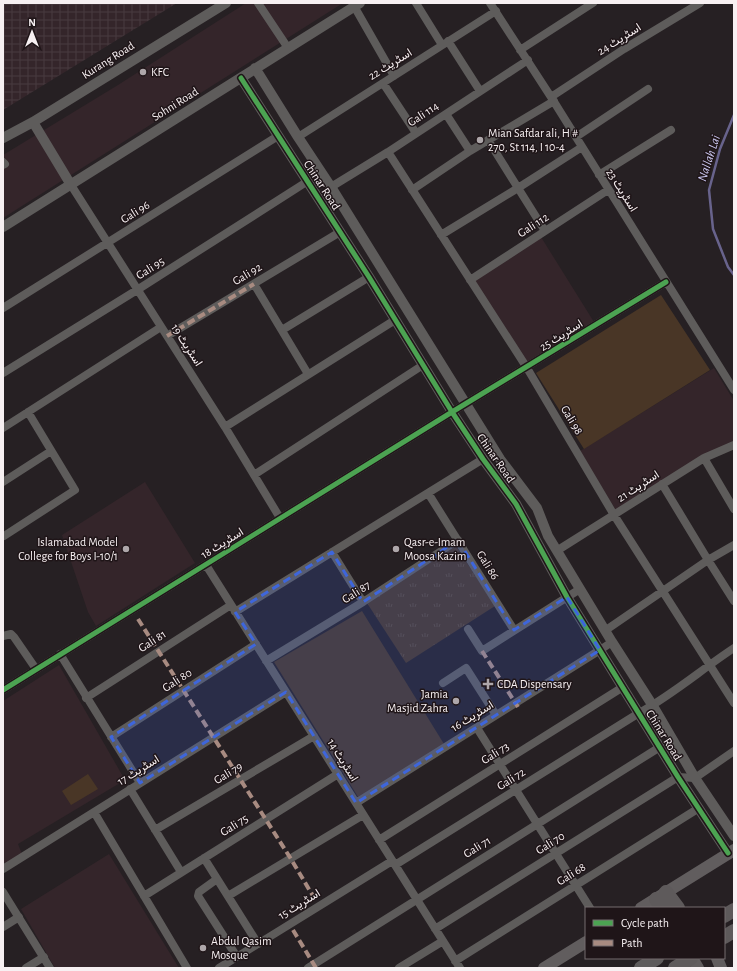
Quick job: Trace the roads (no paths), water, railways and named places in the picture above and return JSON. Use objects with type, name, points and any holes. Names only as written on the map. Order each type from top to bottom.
[{"type":"highway","points":[[662,900],[676,907]]},
{"type":"highway","points":[[725,915],[734,910]]},
{"type":"highway","points":[[725,937],[734,931]]},
{"type":"highway","points":[[641,968],[655,959]]},
{"type":"highway","points":[[676,968],[690,959]]},
{"type":"main road","points":[[644,907],[662,900],[731,852]]},
{"type":"main road","points":[[544,968],[585,943]]},
{"type":"main road","points":[[693,959],[698,968]]},
{"type":"main road","points":[[718,959],[722,968]]},
{"type":"street","name":"Kurang Road","points":[[3,138],[33,122],[226,3]]},
{"type":"street","points":[[258,3],[288,48]]},
{"type":"street","points":[[416,3],[480,91]]},
{"type":"street","points":[[520,50],[593,3]]},
{"type":"street","name":"اسٹریٹ 24","points":[[412,190],[552,99],[624,49],[700,3]]},
{"type":"street","points":[[357,4],[394,76]]},
{"type":"street","name":"Sohni Road","points":[[3,227],[357,4]]},
{"type":"street","name":"اسٹریٹ 22","points":[[298,137],[445,43],[493,5]]},
{"type":"street","name":"اسٹریٹ 23","points":[[493,5],[734,390]]},
{"type":"street","name":"Gali 114","points":[[331,187],[388,152],[528,60]]},
{"type":"street","name":"Chinar Road","points":[[255,68],[331,187],[465,405],[500,459],[537,508],[548,536],[558,550],[612,642],[653,706],[695,778],[734,836]]},
{"type":"street","name":"Chinar Road","points":[[241,78],[369,277],[452,412],[483,459],[516,504],[567,597],[678,777],[731,852]]},
{"type":"street","points":[[383,82],[416,133]]},
{"type":"street","points":[[576,137],[648,89]]},
{"type":"street","points":[[446,114],[470,151]]},
{"type":"street","points":[[33,122],[71,185]]},
{"type":"street","points":[[599,175],[671,130]]},
{"type":"street","name":"Gali 96","points":[[3,308],[278,136]]},
{"type":"street","points":[[488,140],[545,231]]},
{"type":"street","points":[[441,235],[582,147]]},
{"type":"street","name":"Gali 98","points":[[388,152],[527,368],[614,515],[734,702]]},
{"type":"street","points":[[3,162],[5,164],[3,165]]},
{"type":"street","name":"Gali 95","points":[[3,372],[137,290],[308,181]]},
{"type":"street","name":"اسٹریٹ 19","points":[[71,185],[225,427],[280,518]]},
{"type":"street","name":"Gali 112","points":[[470,280],[608,190]]},
{"type":"street","name":"Gali 92","points":[[167,336],[340,232]]},
{"type":"street","points":[[282,330],[369,277]]},
{"type":"street","name":"اسٹریٹ 25","points":[[452,412],[527,368],[666,282]]},
{"type":"street","points":[[254,284],[308,374]]},
{"type":"street","points":[[225,427],[395,320]]},
{"type":"street","points":[[3,428],[161,327]]},
{"type":"street","points":[[254,475],[423,365]]},
{"type":"street","points":[[4,536],[75,490],[28,412]]},
{"type":"street","name":"اسٹریٹ 18","points":[[3,690],[452,412]]},
{"type":"street","name":"اسٹریٹ 21","points":[[558,550],[704,458],[734,445]]},
{"type":"street","points":[[3,482],[51,451]]},
{"type":"street","points":[[704,458],[734,509]]},
{"type":"street","name":"Gali 81","points":[[86,698],[233,608],[332,552],[483,459]]},
{"type":"street","points":[[662,484],[734,601]]},
{"type":"street","name":"Gali 86","points":[[428,493],[514,630]]},
{"type":"street","name":"Gali 87","points":[[266,661],[363,602],[458,540]]},
{"type":"street","points":[[606,630],[708,560],[734,545]]},
{"type":"street","points":[[332,552],[363,602]]},
{"type":"street","name":"اسٹریٹ 14","points":[[206,565],[458,964]]},
{"type":"street","points":[[468,629],[482,651],[580,589]]},
{"type":"street","points":[[3,636],[11,634],[36,669]]},
{"type":"street","name":"اسٹریٹ 16","points":[[356,803],[612,642]]},
{"type":"street","name":"Gali 80","points":[[111,737],[256,644]]},
{"type":"street","name":"Gali 72","points":[[394,863],[516,790],[639,713],[653,706],[709,664],[734,648]]},
{"type":"street","points":[[60,654],[140,783]]},
{"type":"street","points":[[443,683],[466,668],[496,715]]},
{"type":"street","name":"Gali 73","points":[[379,840],[623,687]]},
{"type":"street","name":"اسٹریٹ 17","points":[[3,869],[286,692]]},
{"type":"street","points":[[477,728],[589,907]]},
{"type":"street","name":"Gali 79","points":[[155,830],[314,736]]},
{"type":"street","name":"Gali 71","points":[[308,968],[660,747]]},
{"type":"street","points":[[678,777],[695,778],[734,751]]},
{"type":"street","name":"Gali 75","points":[[144,896],[338,774]]},
{"type":"street","name":"Gali 70","points":[[435,929],[678,777]]},
{"type":"street","points":[[130,789],[181,872]]},
{"type":"street","name":"Gali 68","points":[[458,964],[576,885],[700,808]]},
{"type":"street","points":[[94,812],[187,968]]},
{"type":"street","points":[[228,896],[363,815]]},
{"type":"street","points":[[204,858],[258,944]]},
{"type":"street","name":"اسٹریٹ 15","points":[[219,968],[394,863]]},
{"type":"street","points":[[217,879],[199,892],[198,896],[237,957]]},
{"type":"street","points":[[3,892],[50,968]]},
{"type":"street","points":[[3,927],[19,917]]},
{"type":"street","points":[[399,968],[443,941]]},
{"type":"street","points":[[26,968],[44,957]]},
{"type":"waterway","name":"Nallah Lai","points":[[734,115],[720,149],[709,190],[713,229],[728,267],[734,275]]},
{"type":"place","name":"KFC","points":[[143,72]]},
{"type":"place","name":"Mian Safdar ali, H # 270, St 114, I 10-4","points":[[480,140]]},
{"type":"place","name":"Islamabad Model College for Boys I-10/1","points":[[126,549]]},
{"type":"place","name":"Qasr-e-Imam Moosa Kazim","points":[[396,549]]},
{"type":"place","name":"CDA Dispensary","points":[[488,684]]},
{"type":"place","name":"Jamia Masjid Zahra","points":[[456,701]]},
{"type":"place","name":"Abdul Qasim Mosque","points":[[203,948]]}]
